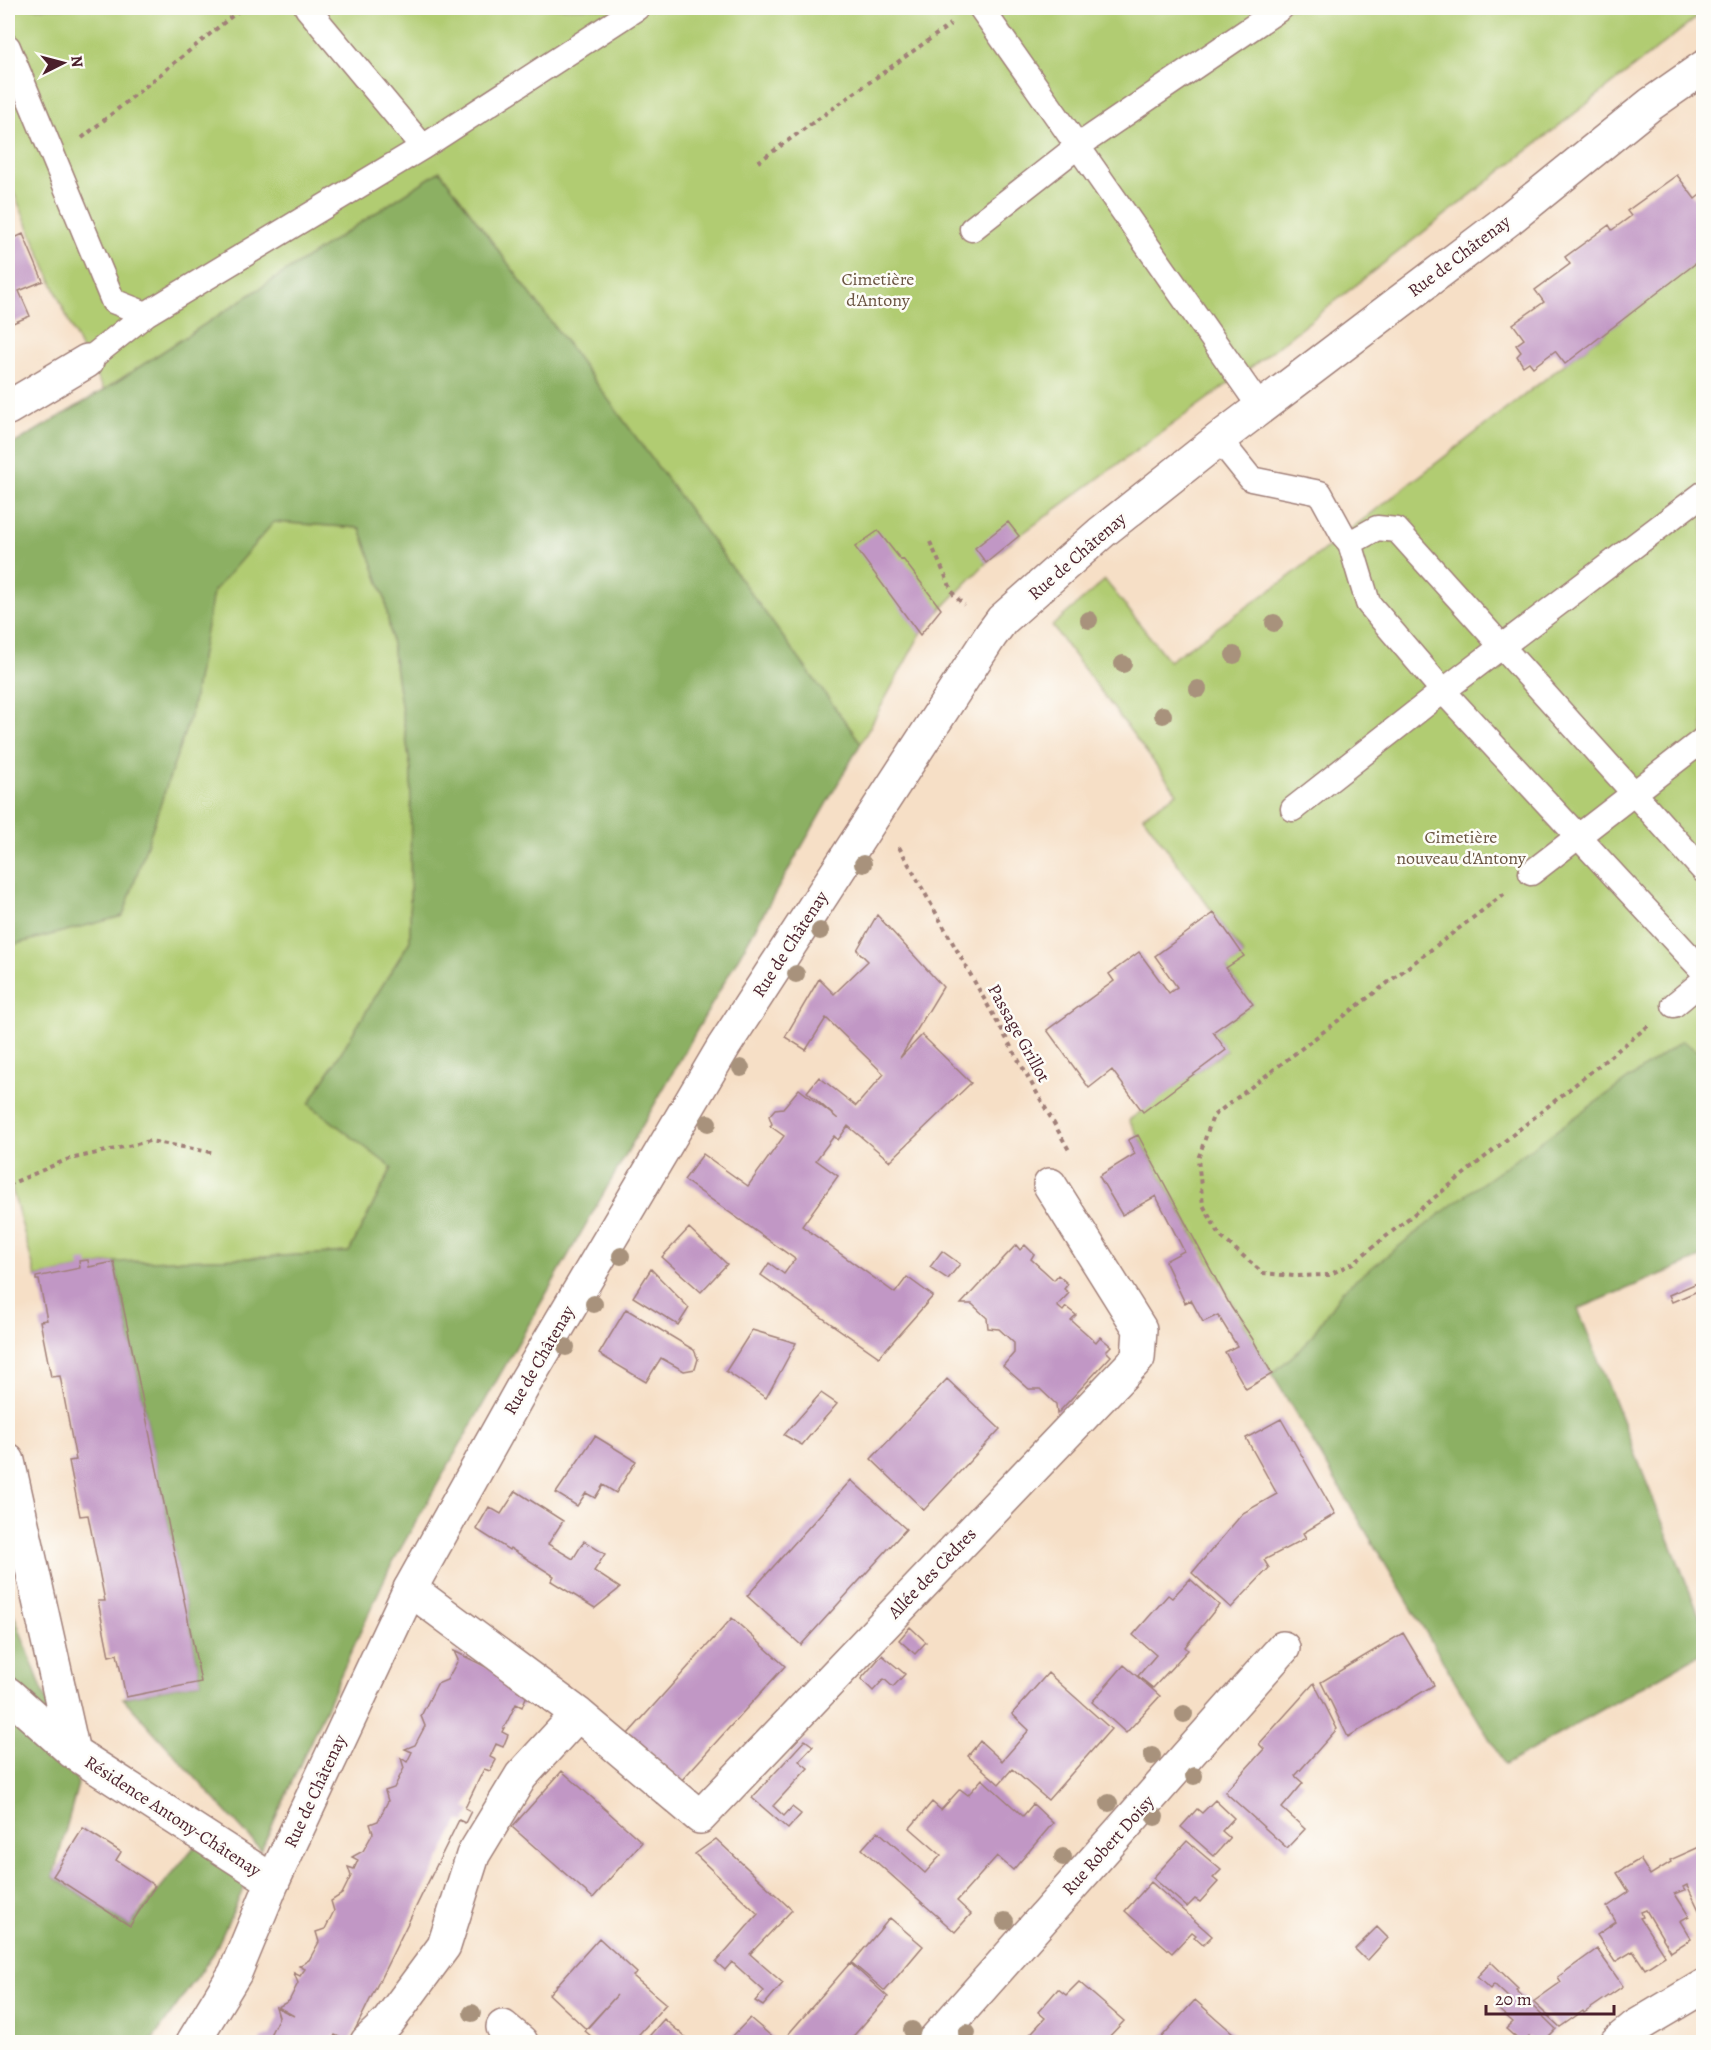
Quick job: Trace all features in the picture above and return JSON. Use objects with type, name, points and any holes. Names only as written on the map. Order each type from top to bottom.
[{"type":"street","name":"Rue de Châtenay","points":[[193,2043],[235,1973],[273,1881],[410,1589],[526,1381],[724,1046],[1002,620],[1102,532],[1260,407],[1515,214],[1651,104],[1696,76]]},
{"type":"street","points":[[8,408],[87,361]]},
{"type":"street","name":"Allée des Cèdres","points":[[410,1589],[578,1714],[700,1816],[1138,1358],[1140,1329],[1050,1185]]},
{"type":"street","name":"Résidence Antony-Châtenay","points":[[8,1461],[73,1752]]},
{"type":"street","name":"Rue Robert Doisy","points":[[933,2043],[1283,1648]]},
{"type":"street","name":"Résidence Antony-Châtenay","points":[[8,1694],[73,1752],[273,1881]]},
{"type":"street","points":[[367,2043],[388,2022],[444,1946],[473,1856],[521,1776],[578,1714]]},
{"type":"street","points":[[1617,2043],[1635,2027],[1704,1986]]},
{"type":"lane","points":[[307,8],[423,147]]},
{"type":"lane","points":[[981,8],[1260,407]]},
{"type":"lane","points":[[972,229],[1078,146],[1281,8]]},
{"type":"lane","points":[[87,361],[146,314],[423,147],[632,9]]},
{"type":"lane","points":[[8,47],[113,301],[146,314]]},
{"type":"lane","points":[[1220,439],[1251,479],[1320,493],[1343,535],[1350,543],[1368,603],[1443,692],[1704,972]]},
{"type":"lane","points":[[1293,809],[1704,493]]},
{"type":"lane","points":[[1350,543],[1377,528],[1397,530],[1704,871]]},
{"type":"lane","points":[[1532,873],[1704,739]]},
{"type":"lane","points":[[1674,1005],[1704,980]]},
{"type":"path","points":[[54,161],[242,8]]},
{"type":"path","points":[[759,162],[955,21]]},
{"type":"path","points":[[930,542],[954,595],[991,635]]},
{"type":"path","name":"Passage Grillot","points":[[877,809],[1073,1157]]},
{"type":"path","points":[[1532,873],[1213,1116],[1198,1159],[1203,1205],[1220,1236],[1263,1273],[1294,1276],[1329,1275],[1345,1268],[1674,1005]]},
{"type":"path","points":[[8,1185],[66,1160],[150,1141],[215,1153]]},
{"type":"green space","name":"Cimetière d'Antony","points":[[8,8],[1703,8],[1704,12],[1254,365],[1019,536],[986,563],[941,609],[920,635],[861,743],[440,171],[104,390],[72,329],[8,179]]},
{"type":"green space","points":[[440,171],[861,743],[389,1569],[261,1850],[123,1698],[201,1682],[114,1262],[349,1252],[392,1168],[309,1104],[410,941],[411,770],[385,599],[360,528],[274,522],[213,592],[191,713],[123,916],[8,946],[8,445],[17,442],[104,390]]},
{"type":"green space","name":"Cimetière nouveau d'Antony","points":[[1703,257],[1703,1146],[1272,1374],[1129,1120],[1226,1051],[1213,1032],[1253,1004],[1226,968],[1244,955],[1143,816],[1177,793],[1052,626],[1105,580],[1169,661],[1285,580]]},
{"type":"green space","points":[[273,522],[360,528],[385,599],[411,771],[410,941],[309,1104],[392,1167],[349,1252],[114,1262],[36,1277],[8,1174],[8,946],[123,916],[191,713],[213,592]]},
{"type":"green space","points":[[1682,1041],[1703,1055],[1703,1257],[1578,1309],[1703,1625],[1703,1652],[1505,1765],[1272,1374],[1306,1344],[1343,1290],[1453,1204]]},
{"type":"green space","points":[[8,1599],[78,1784],[53,1877],[129,1926],[199,1841],[251,1872],[214,1953],[151,2042],[8,2042]]},
{"type":"building","points":[[1677,175],[1695,199],[1704,192],[1704,257],[1565,364],[1555,351],[1533,367],[1529,362],[1523,366],[1517,356],[1521,352],[1516,345],[1524,339],[1513,324],[1544,302],[1535,290],[1570,264],[1565,257],[1609,225],[1612,230],[1631,216],[1627,211]]},
{"type":"building","points":[[23,234],[43,281],[19,291],[30,316],[8,325],[8,241]]},
{"type":"building","points":[[1008,522],[1019,536],[986,563],[975,548]]},
{"type":"building","points":[[878,531],[901,560],[903,559],[941,609],[920,635],[855,547]]},
{"type":"building","points":[[1214,913],[1244,956],[1226,968],[1253,1004],[1213,1032],[1226,1050],[1143,1112],[1112,1070],[1089,1088],[1047,1030],[1114,981],[1109,974],[1139,952],[1169,993],[1177,987],[1155,956]]},
{"type":"building","points":[[877,915],[943,987],[900,1058],[922,1035],[971,1083],[890,1161],[848,1126],[838,1140],[834,1136],[816,1160],[838,1176],[802,1226],[895,1293],[907,1277],[933,1296],[879,1357],[761,1275],[769,1263],[784,1274],[795,1259],[684,1180],[703,1154],[748,1186],[784,1136],[770,1126],[772,1124],[769,1116],[775,1109],[783,1108],[799,1089],[838,1119],[807,1092],[819,1077],[856,1106],[884,1074],[826,1018],[806,1050],[785,1037],[819,979],[834,994],[868,961],[857,950]]},
{"type":"building","points":[[1138,1135],[1231,1307],[1272,1374],[1246,1389],[1225,1352],[1237,1346],[1218,1315],[1203,1322],[1191,1300],[1185,1303],[1165,1261],[1184,1251],[1156,1196],[1122,1215],[1099,1176],[1135,1154],[1128,1140]]},
{"type":"building","points":[[689,1228],[727,1264],[701,1292],[662,1257]]},
{"type":"building","points":[[1016,1245],[1020,1250],[1025,1245],[1034,1254],[1031,1259],[1054,1280],[1058,1275],[1068,1284],[1064,1289],[1069,1293],[1057,1306],[1063,1311],[1066,1307],[1076,1315],[1071,1320],[1096,1342],[1100,1337],[1111,1346],[1106,1351],[1111,1356],[1057,1414],[1056,1404],[1040,1389],[1029,1389],[1003,1366],[1014,1353],[1014,1343],[999,1329],[988,1328],[987,1318],[972,1304],[961,1304]]},
{"type":"building","points":[[942,1251],[960,1264],[948,1279],[930,1267]]},
{"type":"building","points":[[88,1260],[89,1267],[114,1262],[201,1682],[126,1697],[117,1654],[109,1656],[98,1601],[105,1601],[88,1515],[80,1516],[69,1461],[76,1460],[60,1376],[51,1377],[40,1321],[47,1320],[39,1280],[36,1280],[36,1277],[80,1268],[79,1261]]},
{"type":"building","points":[[651,1269],[689,1308],[678,1325],[633,1297]]},
{"type":"building","points":[[1697,1283],[1700,1290],[1672,1302],[1669,1295]]},
{"type":"building","points":[[626,1309],[694,1350],[698,1359],[695,1369],[684,1371],[661,1358],[646,1382],[599,1354]]},
{"type":"building","points":[[752,1330],[796,1343],[766,1398],[726,1371]]},
{"type":"building","points":[[947,1379],[1000,1429],[924,1510],[871,1459]]},
{"type":"building","points":[[821,1393],[837,1404],[802,1445],[784,1435]]},
{"type":"building","points":[[1281,1419],[1335,1514],[1303,1533],[1306,1538],[1264,1560],[1269,1568],[1231,1608],[1192,1573],[1243,1513],[1277,1494],[1246,1438]]},
{"type":"building","points":[[595,1436],[636,1461],[616,1493],[603,1485],[595,1498],[586,1493],[577,1506],[556,1493]]},
{"type":"building","points":[[851,1480],[906,1529],[801,1645],[747,1596]]},
{"type":"building","points":[[516,1491],[563,1521],[548,1544],[573,1559],[584,1541],[605,1554],[594,1571],[620,1588],[595,1608],[551,1581],[554,1576],[476,1529],[489,1507],[501,1514]]},
{"type":"building","points":[[1190,1579],[1219,1605],[1185,1647],[1188,1650],[1153,1688],[1138,1676],[1156,1655],[1133,1635],[1168,1595],[1172,1598]]},
{"type":"building","points":[[732,1618],[785,1666],[681,1781],[628,1734]]},
{"type":"building","points":[[910,1627],[926,1642],[915,1654],[899,1640]]},
{"type":"building","points":[[1403,1633],[1434,1685],[1348,1737],[1321,1682]]},
{"type":"building","points":[[454,1651],[525,1686],[527,1695],[522,1707],[516,1704],[502,1732],[508,1735],[503,1747],[496,1744],[490,1757],[496,1760],[490,1771],[484,1769],[465,1808],[471,1811],[465,1823],[459,1820],[349,2042],[335,2035],[331,2042],[261,2042],[260,2039],[270,2035],[279,2017],[276,2007],[294,2016],[278,2007],[289,2001],[298,1983],[294,1973],[300,1976],[305,1969],[299,1966],[309,1960],[319,1942],[316,1932],[325,1929],[334,1911],[331,1901],[342,1894],[351,1876],[348,1867],[354,1869],[358,1860],[352,1857],[363,1851],[373,1833],[370,1824],[378,1821],[388,1801],[385,1791],[394,1788],[404,1768],[401,1758],[407,1762],[412,1752],[405,1749],[415,1745],[425,1726],[421,1716],[437,1684],[447,1680],[458,1660]]},
{"type":"building","points":[[882,1655],[905,1674],[893,1687],[884,1679],[873,1691],[861,1679]]},
{"type":"building","points":[[1124,1665],[1160,1696],[1126,1733],[1092,1702]]},
{"type":"building","points":[[1048,1673],[1111,1729],[1048,1800],[1012,1769],[999,1784],[968,1756],[980,1741],[1002,1761],[1029,1730],[1012,1714]]},
{"type":"building","points":[[1314,1683],[1337,1729],[1295,1776],[1303,1783],[1282,1808],[1305,1829],[1287,1848],[1225,1792],[1264,1749],[1259,1744]]},
{"type":"building","points":[[805,1740],[813,1746],[799,1761],[808,1768],[773,1806],[784,1816],[792,1807],[801,1814],[788,1829],[752,1798]]},
{"type":"building","points":[[562,1771],[642,1842],[593,1898],[512,1827]]},
{"type":"building","points":[[982,1779],[1023,1816],[1033,1804],[1053,1823],[1013,1870],[997,1856],[957,1901],[971,1914],[955,1932],[862,1849],[878,1831],[925,1873],[941,1855],[910,1828],[932,1802],[941,1810],[960,1789],[968,1795]]},
{"type":"building","points":[[1215,1800],[1234,1818],[1222,1831],[1230,1838],[1214,1856],[1181,1827],[1197,1809],[1202,1813]]},
{"type":"building","points":[[83,1828],[121,1852],[116,1860],[155,1886],[130,1926],[53,1876]]},
{"type":"building","points":[[716,1839],[792,1910],[750,1954],[783,1983],[763,2006],[755,2001],[764,1991],[732,1962],[725,1970],[716,1962],[758,1914],[695,1854]]},
{"type":"building","points":[[1187,1841],[1221,1870],[1213,1878],[1218,1882],[1200,1902],[1195,1899],[1187,1907],[1153,1878]]},
{"type":"building","points":[[1704,1845],[1704,1908],[1699,1910],[1687,1885],[1683,1887],[1685,1890],[1675,1894],[1689,1916],[1680,1921],[1691,1939],[1671,1952],[1646,1910],[1641,1912],[1643,1917],[1640,1918],[1665,1956],[1645,1969],[1633,1951],[1615,1962],[1597,1935],[1616,1922],[1607,1907],[1629,1892],[1617,1873],[1640,1859],[1650,1875],[1671,1862],[1670,1860]]},
{"type":"building","points":[[1151,1882],[1212,1936],[1203,1945],[1192,1932],[1172,1953],[1125,1911]]},
{"type":"building","points":[[890,1918],[923,1946],[885,1991],[852,1963]]},
{"type":"building","points":[[1377,1927],[1388,1938],[1367,1961],[1355,1949]]},
{"type":"building","points":[[599,1938],[637,1973],[633,1976],[666,2004],[632,2042],[598,2042],[585,2031],[617,1995],[586,2029],[549,1994]]},
{"type":"building","points":[[1597,1949],[1623,1986],[1560,2027],[1533,2002],[1561,1982],[1558,1977]]},
{"type":"building","points":[[1491,1962],[1556,2029],[1543,2042],[1534,2042],[1529,2037],[1521,2042],[1506,2029],[1513,2022],[1498,2009],[1509,1998],[1494,1984],[1490,1989],[1477,1977]]},
{"type":"building","points":[[850,1963],[888,1997],[848,2042],[790,2042],[785,2038]]},
{"type":"building","points":[[1079,1982],[1124,2021],[1104,2042],[1023,2042],[1045,2018],[1038,2012],[1058,1989],[1066,1995]]},
{"type":"building","points":[[1195,2000],[1241,2040],[1239,2042],[1158,2041]]},
{"type":"building","points":[[750,2018],[778,2042],[727,2042]]},
{"type":"building","points":[[664,2019],[691,2042],[644,2042]]}]
